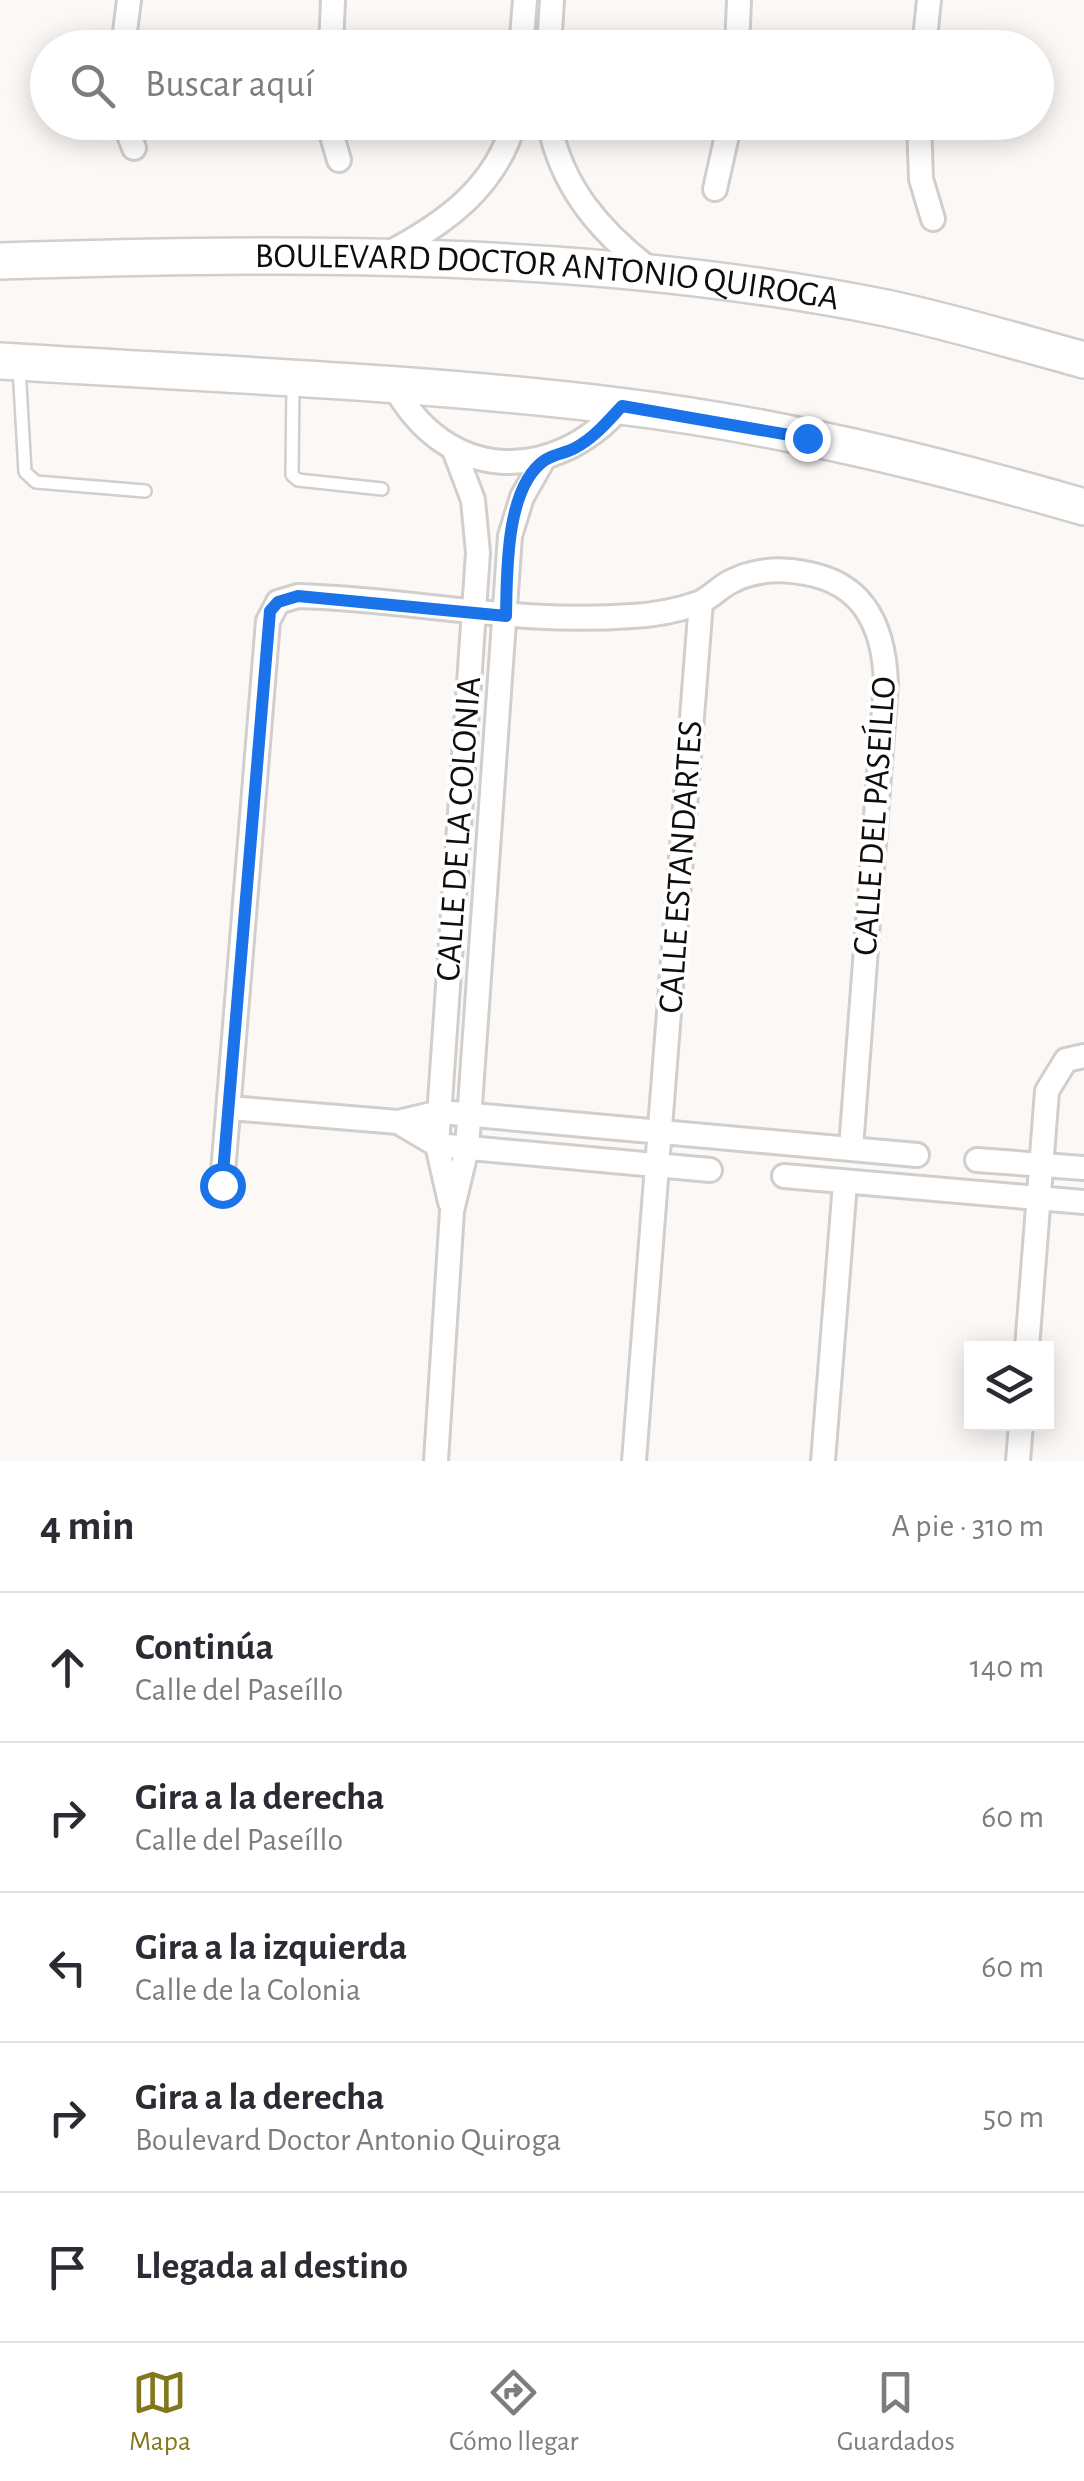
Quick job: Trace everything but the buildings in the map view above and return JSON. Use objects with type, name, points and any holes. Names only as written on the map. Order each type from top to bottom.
[{"type":"main road","name":"BOULEVARD DOCTOR ANTONIO QUIROGA","points":[[0,260],[384,256],[655,273],[888,309],[1084,360]]},
{"type":"main road","points":[[9,362],[393,384],[622,406],[945,467],[1084,507]]},
{"type":"street","points":[[125,30],[128,0]]},
{"type":"street","points":[[332,30],[333,0]]},
{"type":"street","points":[[523,30],[525,0]]},
{"type":"street","points":[[550,30],[552,0]]},
{"type":"street","points":[[738,30],[739,0]]},
{"type":"street","points":[[926,30],[928,0]]},
{"type":"street","points":[[131,140],[134,148]]},
{"type":"street","points":[[334,140],[340,160]]},
{"type":"street","points":[[384,256],[415,240],[470,198],[493,173],[508,140]]},
{"type":"street","points":[[534,140],[553,146]]},
{"type":"street","points":[[552,140],[567,180],[591,216],[620,248],[655,273]]},
{"type":"street","points":[[715,189],[726,140]]},
{"type":"street","points":[[920,140],[921,179],[933,219]]},
{"type":"street","name":"CALLE DE LA COLONIA","points":[[393,384],[418,422],[454,450],[498,463],[544,460],[574,449],[600,430],[622,406]]},
{"type":"street","name":"CALLE DE LA COLONIA","points":[[452,1210],[436,1145],[478,526],[473,500],[454,450]]},
{"type":"street","name":"CALLE DE LA COLONIA","points":[[436,1461],[452,1210],[467,1148],[514,516],[544,460]]},
{"type":"street","name":"CALLE DEL PASEÍLLO","points":[[222,1185],[270,611],[278,602],[298,596],[578,620],[637,616],[701,602],[730,582],[754,573],[808,573],[850,591],[877,622],[885,644],[886,683],[851,1148]]},
{"type":"street","name":"CALLE ESTANDARTES","points":[[634,1461],[701,602]]},
{"type":"street","points":[[1028,1341],[1047,1092],[1066,1060],[1084,1056]]},
{"type":"street","points":[[230,1108],[398,1122],[440,1112],[917,1155]]},
{"type":"street","points":[[398,1122],[436,1145],[710,1170]]},
{"type":"street","points":[[977,1160],[1084,1168]]},
{"type":"street","points":[[784,1176],[1084,1202]]},
{"type":"street","points":[[823,1461],[845,1184]]},
{"type":"street","points":[[1018,1461],[1020,1431]]},
{"type":"lane","points":[[9,362],[25,472],[36,482],[145,490]]},
{"type":"lane","points":[[294,378],[292,476],[298,480],[382,489]]},
{"type":"route","points":[[222,1185],[270,611],[288,597],[308,596],[506,616],[510,536],[522,497],[544,460],[574,449],[600,430],[622,406],[807,438]]}]
